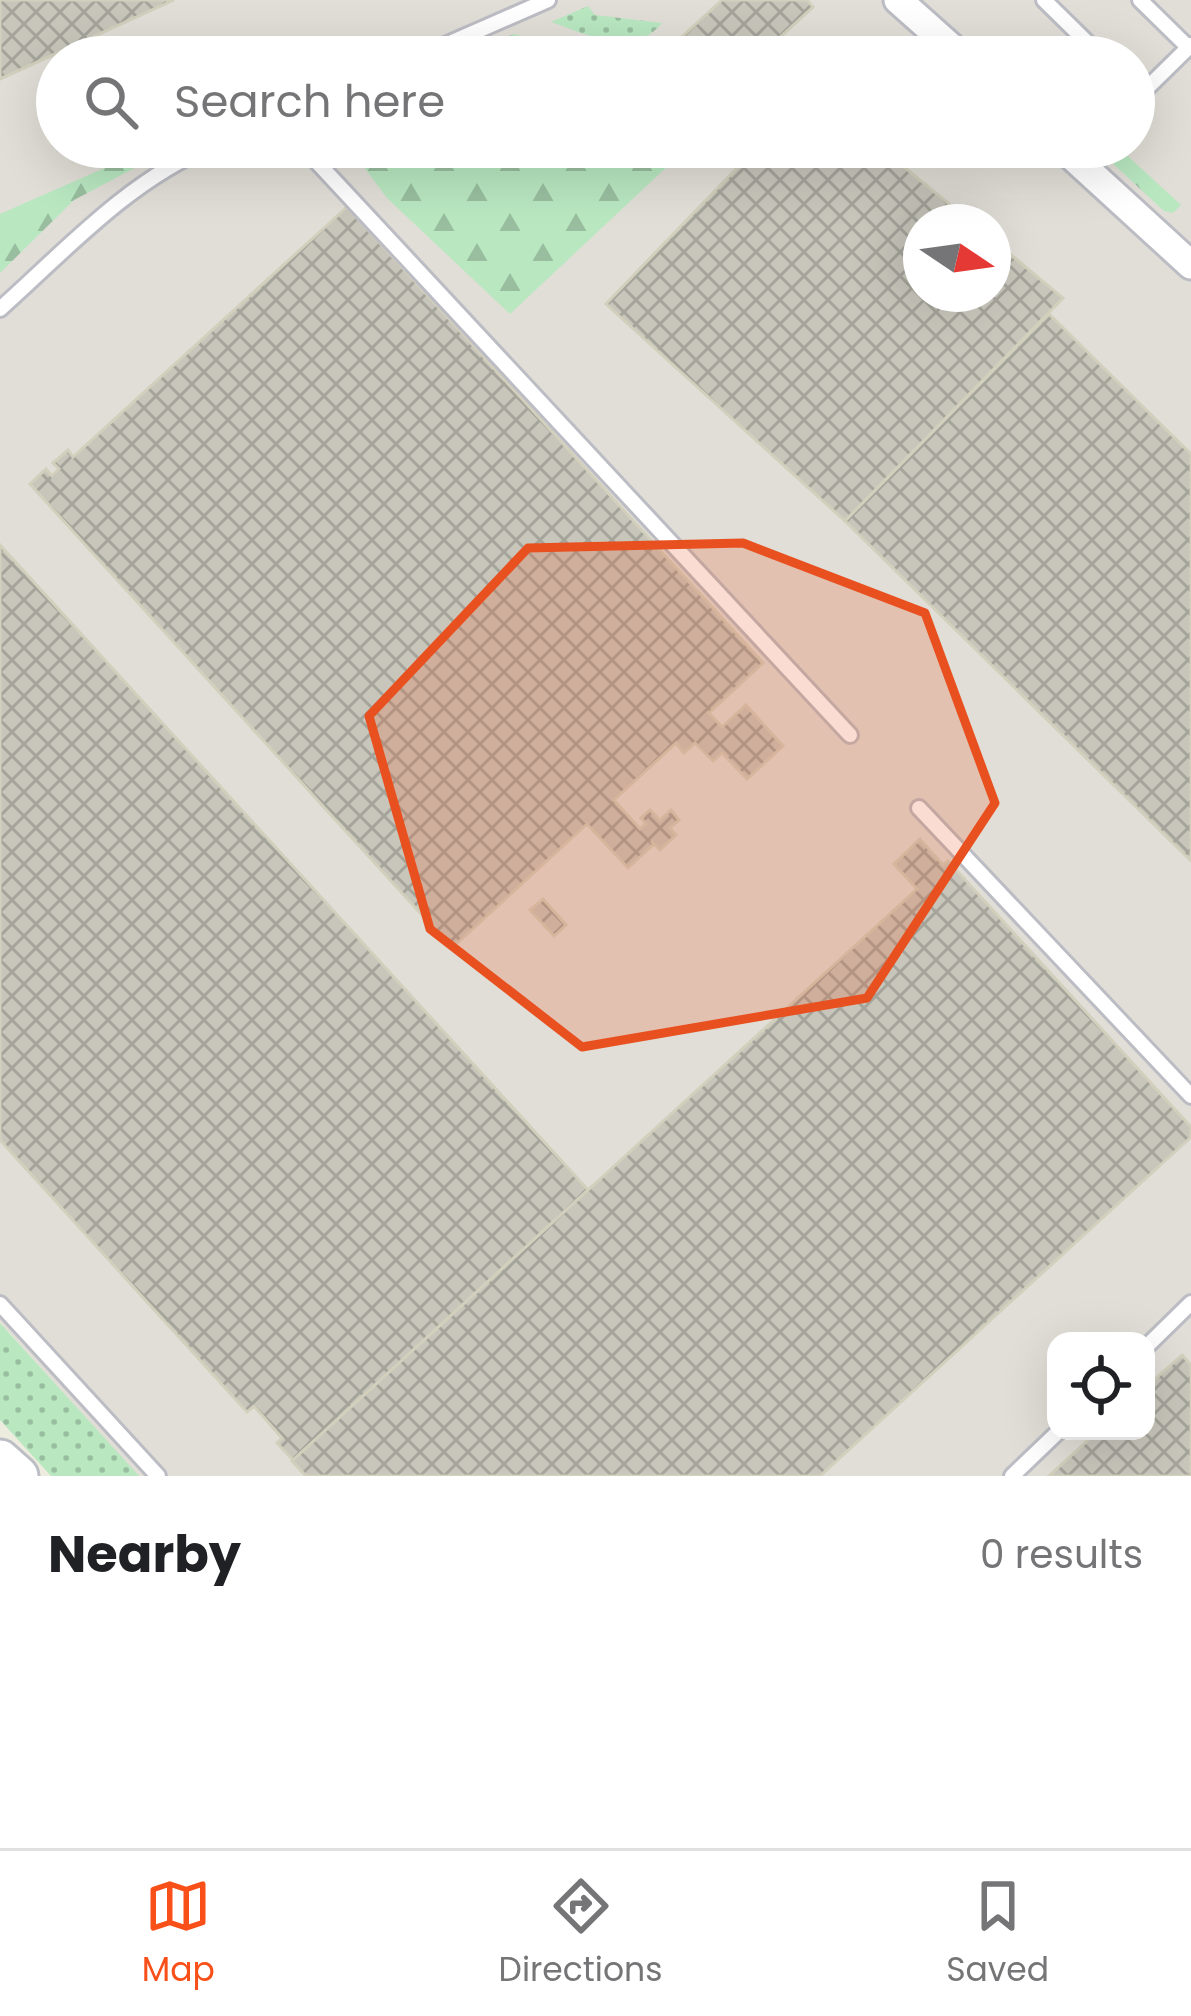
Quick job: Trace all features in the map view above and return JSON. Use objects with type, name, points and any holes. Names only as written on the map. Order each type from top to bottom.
[{"type":"main road","points":[[0,1460],[18,1476]]},
{"type":"street","points":[[898,0],[938,36]]},
{"type":"street","points":[[1085,168],[1190,262]]},
{"type":"lane","points":[[466,36],[548,0]]},
{"type":"lane","points":[[1044,0],[1081,36]]},
{"type":"lane","points":[[1140,0],[1189,46],[1155,80]]},
{"type":"lane","points":[[0,309],[108,213],[168,168]]},
{"type":"lane","points":[[322,168],[850,735]]},
{"type":"lane","points":[[920,808],[1191,1096]]},
{"type":"lane","points":[[1155,1338],[1191,1303]]},
{"type":"lane","points":[[0,1304],[158,1476]]},
{"type":"lane","points":[[1012,1476],[1050,1440]]},
{"type":"highlighted area","points":[[743,543],[925,613],[995,803],[867,998],[582,1047],[430,929],[369,716],[528,548]]},
{"type":"shaded area","points":[[0,0],[1191,0],[1191,1476],[138,1476],[0,1322]]},
{"type":"green space","points":[[588,6],[595,15],[662,23],[646,36],[591,36],[551,22]]},
{"type":"green space","points":[[105,168],[135,168],[74,200],[0,273],[0,214]]},
{"type":"green space","points":[[365,168],[666,168],[510,314],[387,198]]},
{"type":"green space","points":[[1118,168],[1141,168],[1181,205],[1173,213],[1164,211]]},
{"type":"green space","points":[[0,1323],[139,1476],[51,1476],[0,1420]]},
{"type":"building","points":[[0,0],[174,0],[95,36],[36,36],[36,63],[0,79]]},
{"type":"building","points":[[722,0],[807,0],[813,7],[781,36],[683,36]]},
{"type":"building","points":[[737,168],[905,168],[949,204],[903,204],[903,312],[1011,312],[1011,255],[1063,298],[845,521],[606,304]]},
{"type":"building","points":[[347,207],[763,663],[709,713],[722,727],[746,705],[783,746],[747,779],[722,753],[713,761],[695,743],[684,753],[676,743],[614,800],[640,829],[646,824],[641,818],[650,810],[660,820],[671,810],[679,820],[670,828],[676,835],[660,850],[654,844],[628,868],[587,824],[452,948],[30,484],[46,469],[52,476],[59,469],[53,463],[68,450],[73,457]]},
{"type":"building","points":[[1049,314],[1191,454],[1191,861],[845,521]]},
{"type":"building","points":[[0,545],[588,1190],[293,1460],[277,1443],[282,1438],[254,1406],[247,1412],[0,1140]]},
{"type":"building","points":[[920,839],[943,865],[948,861],[1191,1127],[1191,1137],[820,1476],[306,1476],[292,1461],[917,889],[894,864]]},
{"type":"building","points":[[543,899],[566,925],[554,936],[530,910]]},
{"type":"building","points":[[1182,1355],[1191,1365],[1191,1476],[1049,1476],[1088,1440],[1155,1440],[1155,1379]]}]
